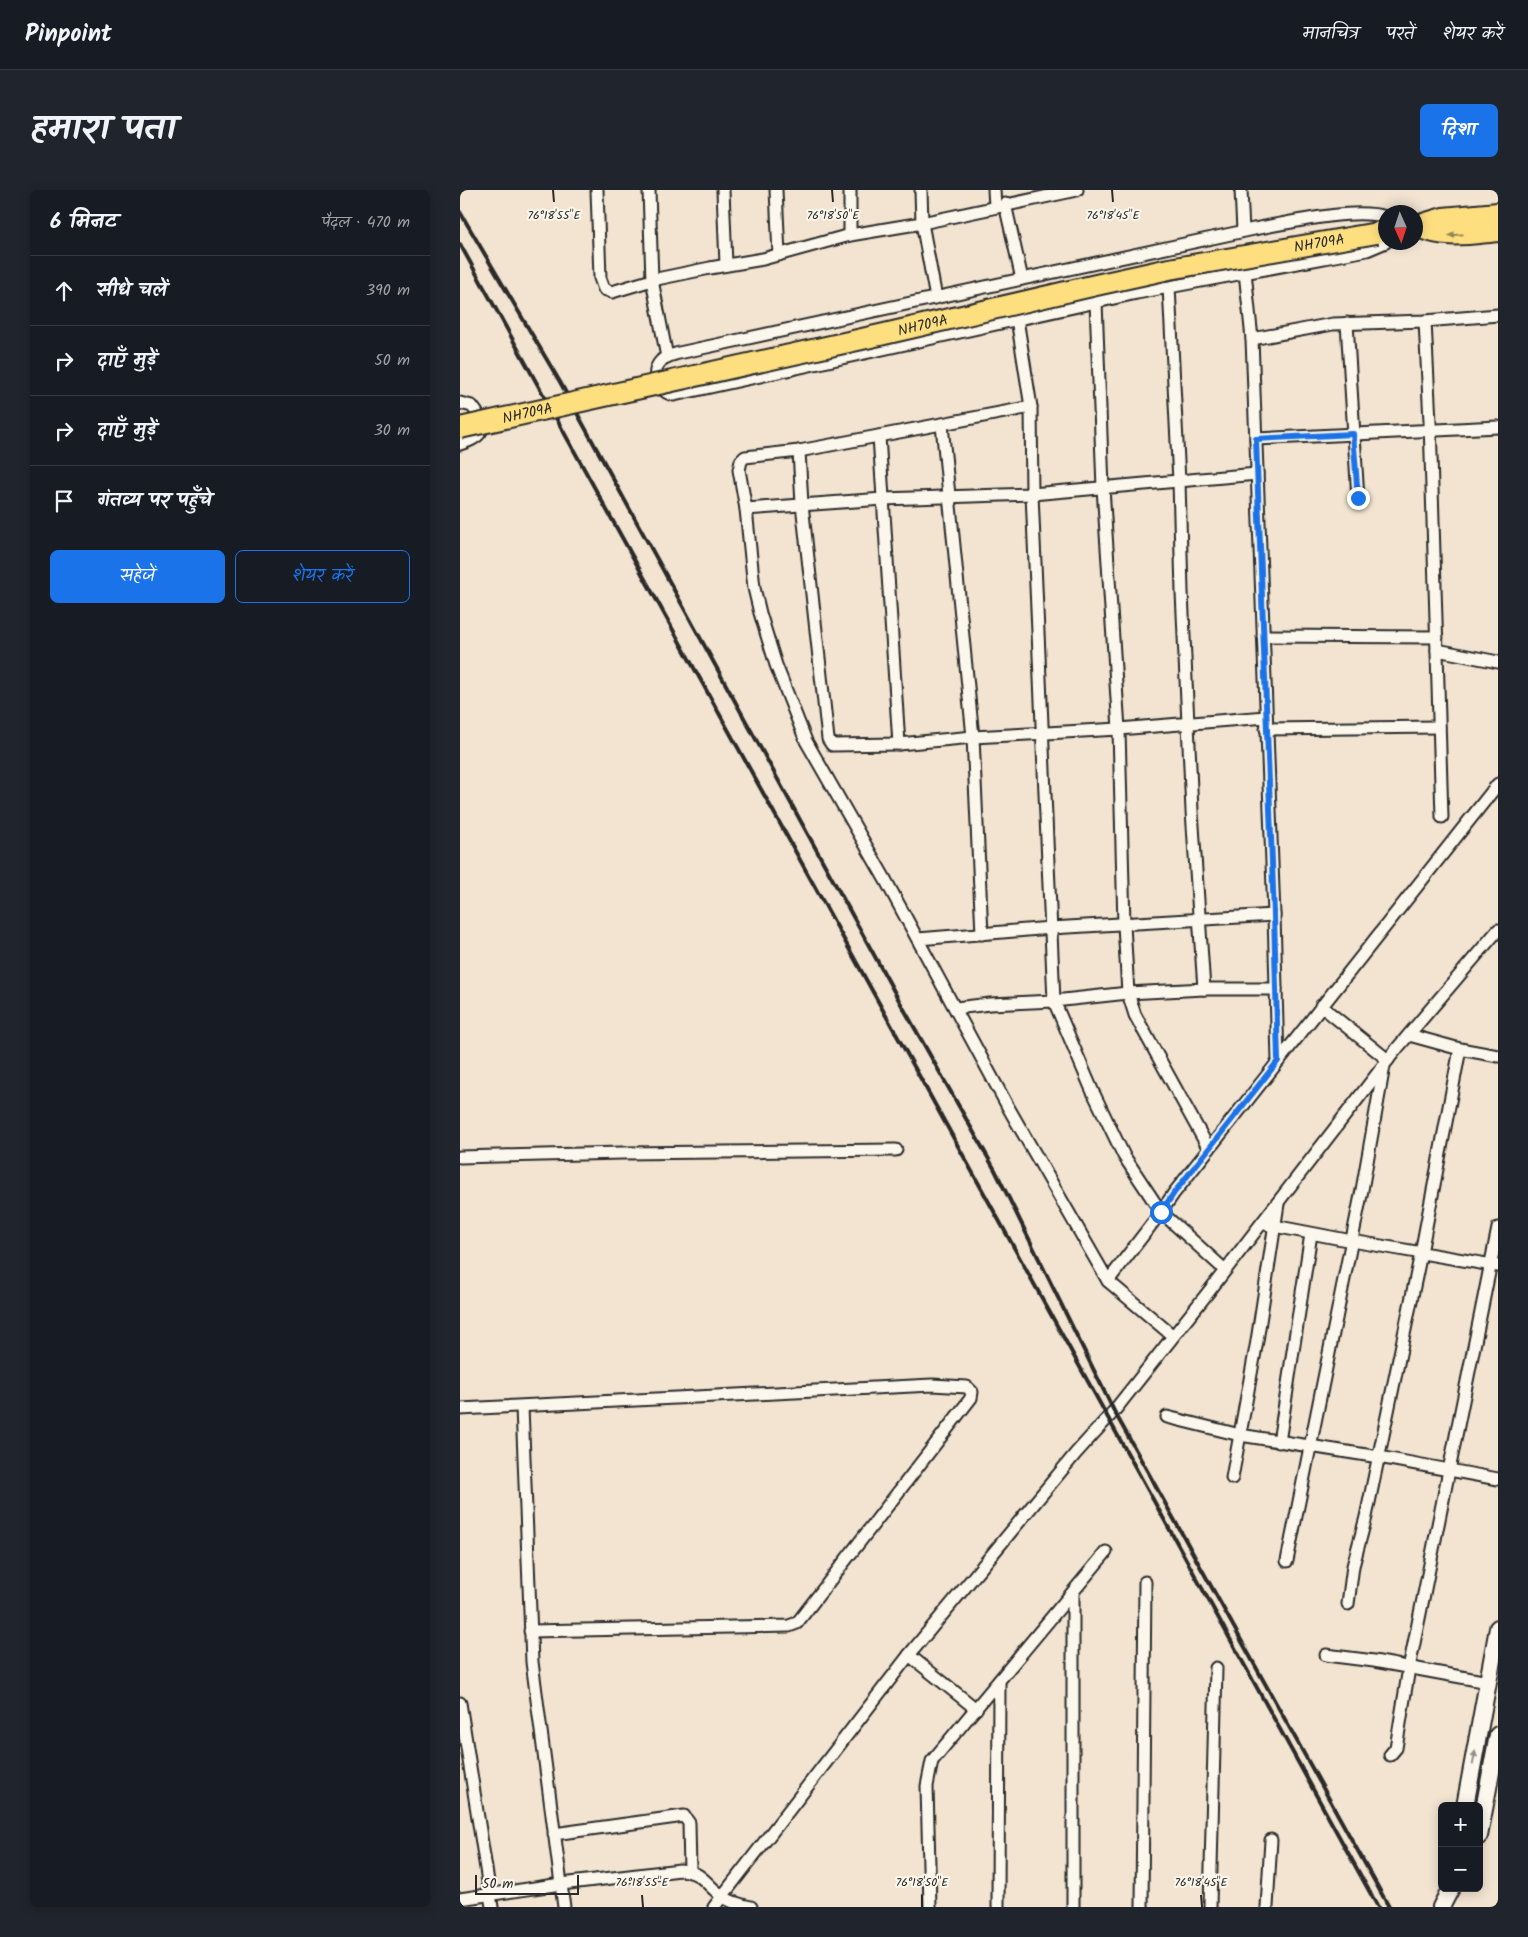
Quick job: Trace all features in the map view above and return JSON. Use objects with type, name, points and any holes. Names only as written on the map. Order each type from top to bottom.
[{"type":"highway","points":[[1423,224],[1443,218],[1498,213]]},
{"type":"highway","points":[[1423,229],[1432,233],[1448,235],[1498,231]]},
{"type":"highway","name":"NH709A","points":[[460,428],[668,383],[1169,269],[1378,232]]},
{"type":"main road","points":[[1466,1802],[1498,1628]]},
{"type":"main road","points":[[1483,1815],[1498,1735]]},
{"type":"main road","points":[[1441,1907],[1449,1892]]},
{"type":"street","points":[[597,190],[600,278],[602,287],[606,291],[612,292],[652,280],[779,255],[850,235],[922,223],[1071,191]]},
{"type":"street","points":[[650,190],[652,280],[667,357]]},
{"type":"street","points":[[723,190],[726,265]]},
{"type":"street","points":[[776,190],[779,255]]},
{"type":"street","points":[[850,190],[850,235]]},
{"type":"street","points":[[921,190],[922,223],[936,298]]},
{"type":"street","points":[[994,190],[1022,279]]},
{"type":"street","points":[[1241,190],[1243,231]]},
{"type":"street","points":[[1378,217],[1377,214],[1347,214],[1243,231],[667,357],[660,362],[657,369],[657,379],[662,391],[674,395],[1096,302],[1367,250],[1378,237]]},
{"type":"street","points":[[1245,272],[1252,338],[1278,1061]]},
{"type":"street","points":[[1169,287],[1179,480],[1188,724],[1198,919],[1204,989]]},
{"type":"street","points":[[1096,302],[1103,488],[1119,729],[1124,925],[1128,993],[1135,1015],[1209,1149]]},
{"type":"street","points":[[1252,338],[1333,324],[1498,315]]},
{"type":"street","points":[[1018,319],[1031,407],[1032,494],[1044,733],[1054,1001],[1092,1090],[1124,1156],[1161,1212],[1225,1270]]},
{"type":"street","points":[[1425,320],[1442,817]]},
{"type":"street","points":[[1347,323],[1358,498]]},
{"type":"street","points":[[460,403],[472,406],[480,418],[482,429],[481,434],[477,438],[460,444]]},
{"type":"street","points":[[1031,407],[799,451],[750,455],[741,461],[739,470],[746,510],[754,588],[776,665],[806,741],[918,939],[1008,1107],[1108,1281],[1173,1336]]},
{"type":"street","points":[[942,425],[973,737],[982,934]]},
{"type":"street","points":[[1256,439],[1498,427]]},
{"type":"street","points":[[879,436],[899,744]]},
{"type":"street","points":[[799,451],[802,504],[828,739],[832,745],[899,744],[973,737],[1188,724],[1266,723],[1439,727]]},
{"type":"street","points":[[746,510],[883,499],[1032,494],[1257,474]]},
{"type":"street","points":[[1263,636],[1437,637]]},
{"type":"street","points":[[1437,650],[1498,662]]},
{"type":"street","points":[[1108,1281],[1174,1193],[1498,784]]},
{"type":"street","points":[[918,939],[1051,928],[1274,915]]},
{"type":"street","points":[[714,1907],[909,1655],[1076,1453],[1114,1410],[1278,1203],[1386,1062],[1498,930]]},
{"type":"street","points":[[956,1008],[990,1004],[1054,1001],[1128,993],[1276,988]]},
{"type":"street","points":[[1321,1006],[1386,1062]]},
{"type":"street","points":[[1409,1035],[1460,1049],[1498,1056]]},
{"type":"street","points":[[1348,1604],[1353,1566],[1366,1517],[1421,1254],[1460,1049]]},
{"type":"street","points":[[1287,1561],[1386,1062]]},
{"type":"street","points":[[460,1157],[896,1150]]},
{"type":"street","points":[[1232,1478],[1257,1341],[1278,1203]]},
{"type":"street","points":[[1261,1223],[1311,1234],[1494,1266]]},
{"type":"street","points":[[1390,1755],[1396,1748],[1409,1668],[1494,1266],[1498,1228]]},
{"type":"street","points":[[1280,1442],[1311,1234]]},
{"type":"street","points":[[460,1409],[932,1385],[966,1387],[972,1392],[970,1398],[797,1623],[789,1626],[530,1631]]},
{"type":"street","points":[[522,1407],[530,1631],[538,1713],[564,1907]]},
{"type":"street","points":[[1167,1417],[1240,1435],[1378,1457],[1498,1479]]},
{"type":"street","points":[[930,1907],[927,1786],[932,1761],[1106,1552]]},
{"type":"street","points":[[1142,1907],[1145,1582]]},
{"type":"street","points":[[1073,1593],[1073,1907]]},
{"type":"street","points":[[909,1655],[976,1709]]},
{"type":"street","points":[[1326,1655],[1488,1682]]},
{"type":"street","points":[[1210,1907],[1216,1668]]},
{"type":"street","points":[[998,1683],[998,1907]]},
{"type":"street","points":[[460,1703],[492,1907]]},
{"type":"street","points":[[554,1834],[684,1816],[687,1818],[688,1823],[690,1871]]},
{"type":"street","points":[[1267,1907],[1271,1840]]},
{"type":"street","points":[[460,1899],[561,1884],[680,1870],[690,1871],[699,1875],[722,1896],[751,1907]]},
{"type":"railway","points":[[460,212],[560,382],[896,995],[995,1170],[1114,1411],[1389,1907]]},
{"type":"railway","points":[[460,244],[1378,1907]]},
{"type":"route","points":[[1161,1212],[1278,1061],[1256,439],[1353,434],[1358,498]]}]
